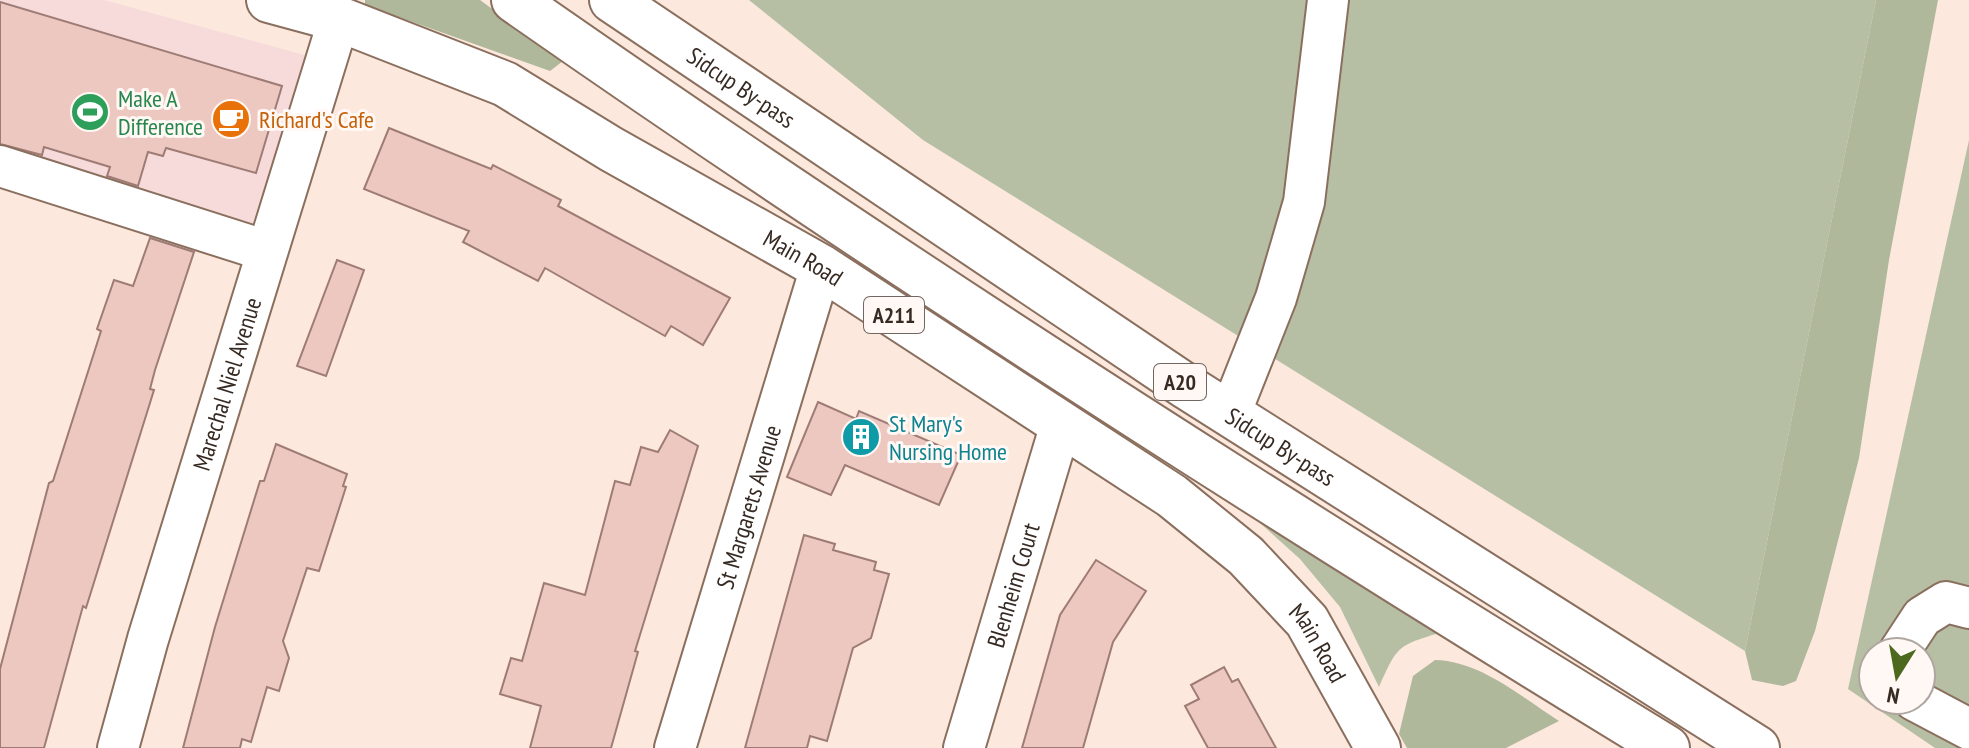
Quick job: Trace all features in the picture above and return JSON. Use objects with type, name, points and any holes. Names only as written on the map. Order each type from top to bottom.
[{"type":"main road","name":"Main Road","points":[[269,0],[339,19],[505,84],[821,267],[1172,496],[1246,556],[1307,621],[1372,734]]},
{"type":"main road","name":"Sidcup By-pass","points":[[514,0],[639,88],[1077,375],[1667,748]]},
{"type":"main road","name":"Sidcup By-pass","points":[[612,0],[1230,414],[1757,748]]},
{"type":"street","points":[[1230,414],[1276,298],[1304,202],[1328,0]]},
{"type":"street","name":"Marechal Niel Avenue","points":[[118,748],[339,19]]},
{"type":"street","points":[[0,166],[267,251]]},
{"type":"street","name":"St Margarets Avenue","points":[[675,748],[821,267]]},
{"type":"street","name":"Blenheim Court","points":[[964,748],[1061,424]]},
{"type":"street","points":[[1910,636],[1922,617],[1946,602],[1969,608]]},
{"type":"street","points":[[1937,712],[1969,729]]},
{"type":"shaded area","points":[[0,0],[104,0],[308,56],[243,251],[0,172]]},
{"type":"green space","points":[[365,0],[480,0],[563,61],[550,71],[365,5]]},
{"type":"green space","points":[[749,0],[1876,0],[1745,651],[923,140]]},
{"type":"green space","points":[[1876,0],[1938,0],[1889,260],[1859,458],[1815,631],[1796,681],[1783,686],[1752,680],[1745,651]]},
{"type":"green space","points":[[1969,140],[1969,748],[1935,748],[1888,716],[1937,716],[1937,636],[1860,636]]},
{"type":"green space","points":[[1240,505],[1442,632],[1401,649],[1379,687],[1340,607],[1300,559]]},
{"type":"green space","points":[[1857,648],[1857,695],[1848,689]]},
{"type":"green space","points":[[1435,660],[1452,662],[1484,673],[1559,721],[1506,748],[1407,748],[1399,734],[1413,676]]},
{"type":"building","points":[[0,2],[282,86],[256,173],[166,148],[163,156],[148,152],[138,186],[107,176],[110,167],[44,147],[42,155],[0,144]]},
{"type":"building","points":[[389,128],[491,169],[493,165],[561,200],[558,206],[730,298],[703,345],[671,326],[665,336],[545,268],[538,281],[463,242],[469,231],[364,189]]},
{"type":"building","points":[[150,238],[194,252],[155,370],[150,389],[154,390],[86,608],[83,606],[44,748],[0,748],[0,669],[49,483],[53,481],[114,280],[133,286]]},
{"type":"building","points":[[337,260],[364,270],[326,376],[297,366]]},
{"type":"building","name":"St Mary's Nursing Home","points":[[818,402],[856,419],[859,411],[961,455],[939,505],[845,465],[831,495],[787,477]]},
{"type":"building","points":[[670,430],[698,446],[635,651],[638,652],[611,748],[530,748],[541,706],[500,694],[511,658],[522,661],[544,583],[585,595],[615,481],[630,485],[641,447],[658,452]]},
{"type":"building","points":[[276,444],[347,474],[343,486],[346,487],[319,571],[307,568],[283,641],[289,658],[279,691],[267,687],[251,742],[242,739],[240,748],[183,748],[215,627],[260,481],[264,481]]},
{"type":"building","points":[[804,535],[835,544],[833,550],[876,562],[874,570],[889,574],[871,638],[853,648],[827,741],[810,736],[807,748],[745,748]]},
{"type":"building","points":[[1096,560],[1146,591],[1113,642],[1083,748],[1022,748],[1060,615]]},
{"type":"building","points":[[1224,667],[1232,682],[1238,679],[1276,748],[1208,748],[1185,706],[1199,699],[1191,685]]},
{"type":"place","name":"Make A Difference","points":[[90,112]]},
{"type":"place","name":"Richard's Cafe","points":[[231,119]]},
{"type":"place","name":"St Mary's Nursing Home","points":[[861,437]]}]
